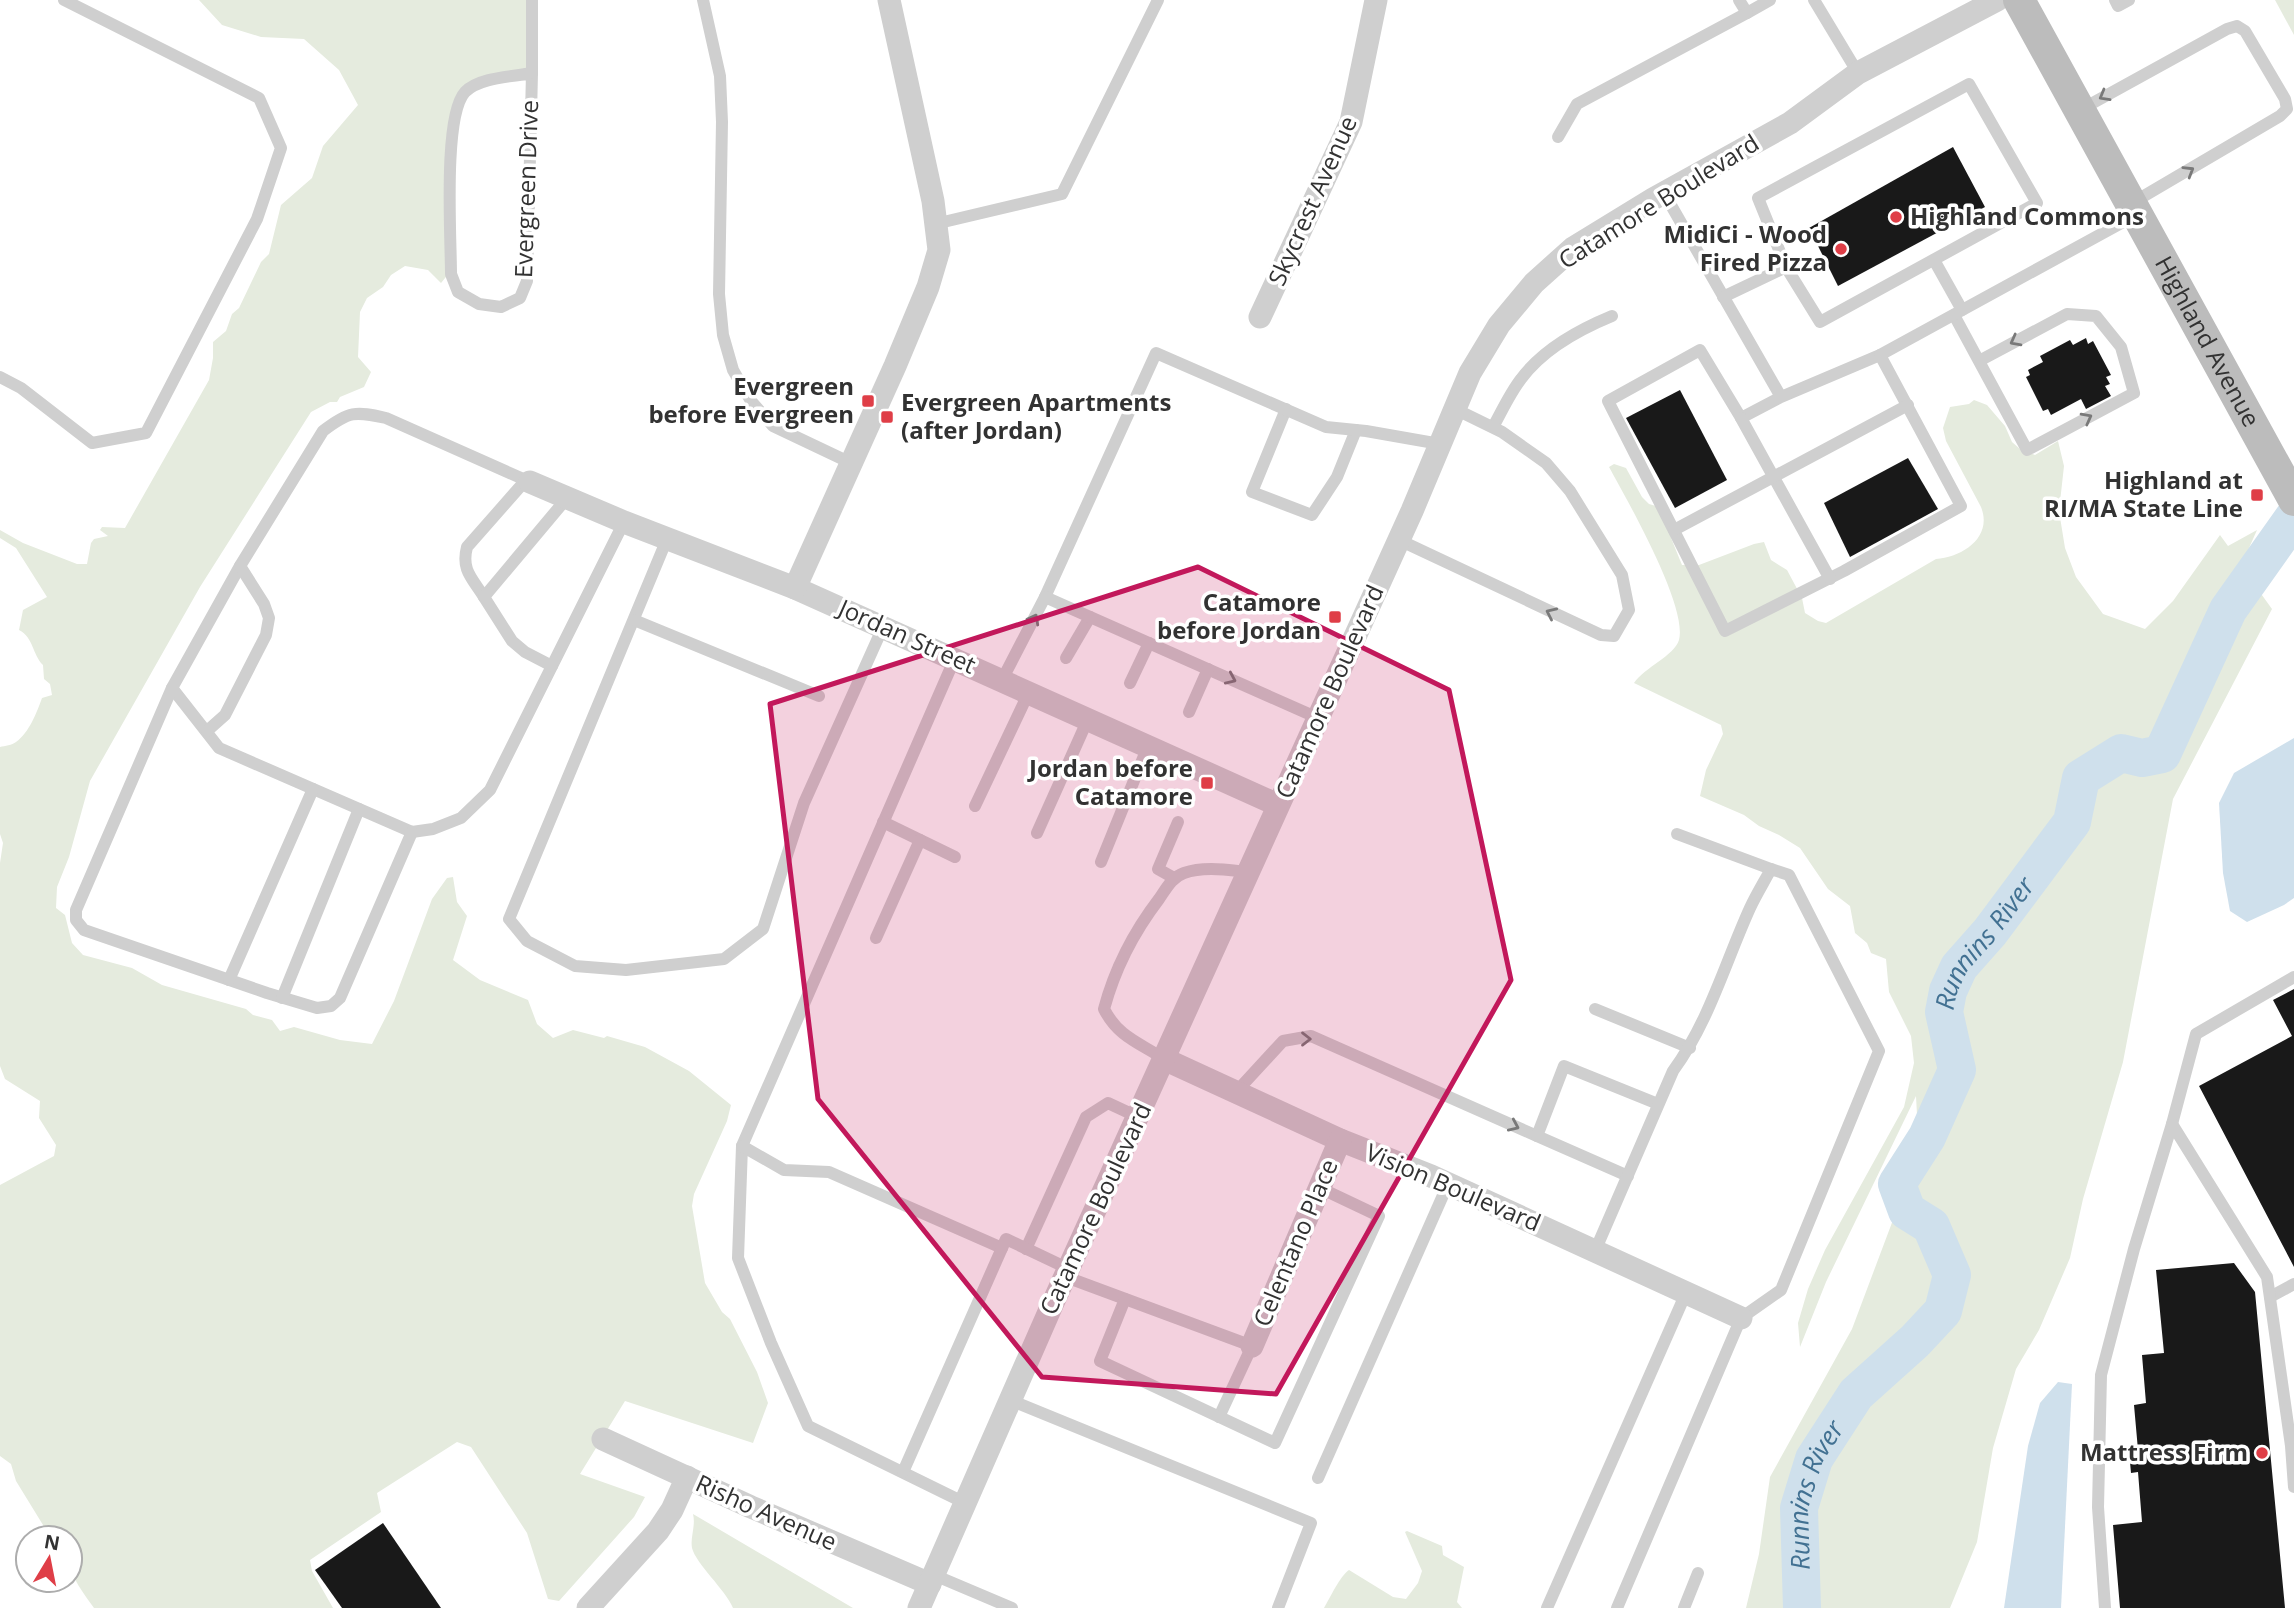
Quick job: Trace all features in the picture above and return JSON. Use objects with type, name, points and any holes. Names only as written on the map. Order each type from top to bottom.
[{"type":"main road","name":"Highland Avenue","points":[[2019,0],[2294,500]]},
{"type":"street","points":[[795,588],[895,366],[928,287],[939,250],[933,201],[889,0]]},
{"type":"street","name":"Skycrest Avenue","points":[[1260,317],[1351,122],[1376,0]]},
{"type":"street","name":"Catamore Boulevard","points":[[919,1608],[1010,1400],[1399,540],[1470,373],[1499,325],[1534,283],[1573,248],[1664,193],[1790,123],[1858,73],[1997,0]]},
{"type":"street","name":"Jordan Street","points":[[528,481],[624,522],[795,588],[1278,805]]},
{"type":"street","name":"Vision Boulevard","points":[[1164,1059],[1340,1140],[1448,1184],[1741,1318]]},
{"type":"street","name":"Celentano Place","points":[[1252,1346],[1340,1140]]},
{"type":"street","name":"Risho Avenue","points":[[603,1438],[687,1477],[932,1580]]},
{"type":"street","points":[[588,1608],[658,1531],[672,1510],[687,1477]]},
{"type":"lane","points":[[0,377],[21,388],[92,443],[146,433],[257,219],[281,148],[258,98],[64,0]]},
{"type":"lane","name":"Evergreen Drive","points":[[532,0],[532,73],[527,281],[520,298],[501,307],[479,304],[458,292],[451,274],[450,144],[453,119],[458,103],[466,91],[485,81],[532,73]]},
{"type":"lane","points":[[703,0],[720,76],[723,122],[719,294],[723,335],[733,370],[751,401],[774,426],[851,464]]},
{"type":"lane","points":[[935,224],[1062,194],[1158,0]]},
{"type":"lane","points":[[1739,0],[1746,13]]},
{"type":"lane","points":[[1558,137],[1577,104],[1770,0]]},
{"type":"lane","points":[[2115,0],[2118,6],[2129,0]]},
{"type":"lane","points":[[1820,2],[1858,73]]},
{"type":"lane","points":[[1741,418],[1781,397],[1880,355],[1958,312],[2133,210],[2280,117],[2287,108],[2285,99],[2245,32],[2237,26],[2080,110]]},
{"type":"lane","points":[[1969,84],[2037,204],[1821,322],[1786,267],[1758,198],[1969,84]]},
{"type":"lane","points":[[1664,193],[1781,397]]},
{"type":"lane","points":[[1934,260],[1979,361],[2027,450],[2134,393],[2121,347],[2096,316],[2067,314],[1979,361]]},
{"type":"lane","points":[[1723,297],[1786,267]]},
{"type":"lane","points":[[1493,427],[1521,379],[1542,355],[1589,325],[1612,316]]},
{"type":"lane","points":[[1830,579],[1700,350],[1608,401],[1725,631],[1830,579],[1961,506],[1880,355]]},
{"type":"lane","points":[[1002,680],[1045,597],[1156,353],[1326,427],[1440,444]]},
{"type":"lane","points":[[1674,530],[1908,404]]},
{"type":"lane","points":[[1286,409],[1252,492],[1312,515],[1337,477],[1356,430]]},
{"type":"lane","points":[[1399,540],[1601,635],[1614,636],[1629,610],[1622,575],[1617,566],[1570,491],[1546,463],[1493,427],[1455,409]]},
{"type":"lane","points":[[412,832],[340,998],[331,1006],[317,1008],[282,998],[84,930],[76,920],[76,909],[172,688],[240,566],[323,431],[342,416],[363,413],[386,418],[528,481],[467,547],[464,560],[466,569],[512,641],[524,652],[552,666]]},
{"type":"lane","points":[[484,597],[567,498]]},
{"type":"lane","points":[[172,688],[219,748],[412,832],[461,818],[490,790],[624,522]]},
{"type":"lane","points":[[667,539],[509,919],[527,941],[575,965],[626,970],[724,959],[763,929],[804,803],[883,627]]},
{"type":"lane","points":[[207,731],[225,715],[266,635],[269,618],[264,604],[240,566]]},
{"type":"lane","points":[[1045,597],[1318,718]]},
{"type":"lane","points":[[1066,659],[1090,617]]},
{"type":"lane","points":[[634,620],[819,696]]},
{"type":"lane","points":[[1130,683],[1149,643]]},
{"type":"lane","points":[[955,658],[742,1146],[738,1258],[771,1343],[808,1426],[965,1503]]},
{"type":"lane","points":[[1189,712],[1208,669]]},
{"type":"lane","points":[[975,806],[1029,692]]},
{"type":"lane","points":[[1037,833],[1088,719]]},
{"type":"lane","points":[[1101,862],[1148,746]]},
{"type":"lane","points":[[229,980],[313,789]]},
{"type":"lane","points":[[282,998],[359,809]]},
{"type":"lane","points":[[883,822],[955,857]]},
{"type":"lane","points":[[1174,878],[1158,869],[1178,822]]},
{"type":"lane","points":[[1617,1608],[1741,1318],[1781,1290],[1879,1051],[1789,875],[1677,834]]},
{"type":"lane","points":[[876,938],[920,840]]},
{"type":"lane","points":[[1164,1059],[1130,1041],[1110,1021],[1104,1009],[1109,990],[1138,927],[1174,878],[1185,873],[1218,869],[1248,872]]},
{"type":"lane","points":[[1595,1251],[1673,1071],[1690,1048],[1705,1018],[1751,908],[1772,869]]},
{"type":"lane","points":[[2105,1608],[2098,1507],[2101,1375],[2196,1034],[2294,977]]},
{"type":"lane","points":[[1595,1009],[1690,1048]]},
{"type":"lane","points":[[1236,1092],[1283,1041],[1311,1036],[1628,1176]]},
{"type":"lane","points":[[1537,1136],[1564,1066],[1658,1104]]},
{"type":"lane","points":[[1026,1249],[1086,1117],[1108,1103],[1138,1117]]},
{"type":"lane","points":[[2172,1124],[2267,1277],[2291,1446],[2294,1487]]},
{"type":"lane","points":[[742,1146],[784,1170],[829,1172],[1002,1248]]},
{"type":"lane","points":[[1318,1478],[1448,1184]]},
{"type":"lane","points":[[1125,1299],[1100,1361],[1275,1443],[1379,1216],[1320,1188]]},
{"type":"lane","points":[[903,1472],[1006,1240],[1125,1299],[1252,1346],[1219,1417]]},
{"type":"lane","points":[[2270,1297],[2294,1284]]},
{"type":"lane","points":[[1547,1608],[1686,1293]]},
{"type":"lane","points":[[1010,1400],[1311,1523],[1278,1608]]},
{"type":"lane","points":[[1684,1608],[1698,1573]]},
{"type":"lane","points":[[932,1580],[1012,1608]]},
{"type":"highlighted area","points":[[1198,567],[1449,690],[1511,980],[1276,1394],[1042,1377],[818,1099],[770,704]]},
{"type":"shaded area","points":[[199,0],[531,0],[530,71],[482,81],[455,108],[450,272],[441,283],[428,270],[405,266],[391,275],[383,287],[367,298],[360,312],[358,357],[371,372],[364,387],[311,412],[200,587],[90,781],[69,857],[57,887],[56,908],[65,915],[72,943],[83,955],[132,968],[162,985],[246,1009],[253,1015],[272,1020],[280,1031],[294,1027],[340,1040],[372,1044],[394,1001],[432,899],[447,878],[453,877],[457,902],[467,916],[453,960],[480,980],[528,1000],[537,1024],[553,1038],[573,1030],[645,1047],[689,1071],[731,1105],[727,1121],[694,1194],[692,1206],[705,1283],[722,1312],[730,1319],[757,1372],[768,1403],[753,1443],[625,1401],[580,1474],[645,1497],[634,1517],[559,1601],[548,1599],[527,1533],[471,1447],[457,1442],[377,1493],[381,1512],[310,1560],[312,1571],[333,1608],[94,1608],[84,1593],[84,1524],[42,1524],[16,1481],[11,1464],[0,1456],[0,1185],[54,1156],[56,1145],[39,1118],[40,1101],[5,1079],[0,1066],[0,863],[3,843],[0,834],[0,747],[13,744],[21,738],[32,722],[42,698],[52,695],[50,684],[44,679],[43,665],[28,637],[19,630],[23,610],[47,597],[16,548],[0,538],[0,530],[23,543],[77,564],[87,564],[94,539],[108,536],[100,530],[102,527],[125,528],[209,380],[213,342],[226,331],[232,314],[239,308],[261,262],[269,254],[281,205],[312,178],[323,146],[358,105],[339,70],[304,39],[261,37],[222,25]]},
{"type":"shaded area","points":[[2275,0],[2294,0],[2294,35]]},
{"type":"shaded area","points":[[1974,400],[1987,405],[2005,426],[2012,442],[2020,449],[2035,455],[2058,441],[2064,466],[2059,511],[2065,548],[2076,577],[2103,614],[2145,629],[2173,601],[2220,535],[2228,546],[2257,530],[2241,566],[2272,609],[2173,799],[2123,1062],[2083,1199],[2070,1258],[2039,1330],[2016,1369],[1993,1448],[1977,1542],[1950,1608],[1746,1608],[1759,1554],[1770,1477],[1852,1329],[1899,1204],[1918,1134],[1916,1096],[1826,1282],[1800,1347],[1798,1323],[1808,1289],[1825,1250],[1904,1107],[1914,1063],[1911,1036],[1889,992],[1886,959],[1871,953],[1867,943],[1855,933],[1850,906],[1828,889],[1800,848],[1744,815],[1700,796],[1706,770],[1723,734],[1721,725],[1634,683],[1676,646],[1679,640],[1679,624],[1666,579],[1609,467],[1614,464],[1626,468],[1642,497],[1649,504],[1666,509],[1671,538],[1682,565],[1699,565],[1764,542],[1771,560],[1787,570],[1802,598],[1805,613],[1826,623],[1936,559],[1965,550],[1979,536],[1984,518],[1981,507],[1946,441],[1943,428],[1950,407],[1969,404]]},
{"type":"shaded area","points":[[693,1514],[853,1608],[733,1608],[692,1548]]},
{"type":"shaded area","points":[[1405,1532],[1442,1546],[1443,1555],[1464,1567],[1457,1602],[1462,1608],[1324,1608],[1349,1570],[1393,1597],[1406,1599],[1418,1583],[1422,1571]]},
{"type":"water","points":[[2294,738],[2294,898],[2247,922],[2230,911],[2223,873],[2219,803],[2234,773]]},
{"type":"water","points":[[2058,1382],[2072,1384],[2061,1608],[2004,1608],[2028,1446],[2040,1403]]},
{"type":"building","name":"Highland Commons","points":[[1953,147],[1985,207],[1838,286],[1809,228]]},
{"type":"building","points":[[2086,338],[2088,344],[2093,341],[2111,375],[2106,377],[2110,384],[2105,386],[2111,396],[2086,409],[2081,399],[2051,415],[2048,409],[2043,411],[2026,377],[2030,375],[2028,370],[2043,362],[2040,356],[2070,340],[2073,345]]},
{"type":"building","points":[[1680,390],[1727,480],[1675,508],[1626,418]]},
{"type":"building","points":[[1908,458],[1938,509],[1850,557],[1824,503]]},
{"type":"building","points":[[2294,989],[2294,1267],[2199,1086],[2292,1036],[2273,1000]]},
{"type":"building","points":[[2234,1263],[2255,1292],[2285,1608],[2120,1608],[2113,1525],[2142,1522],[2138,1472],[2131,1473],[2129,1451],[2138,1450],[2134,1405],[2146,1403],[2142,1355],[2164,1353],[2156,1270]]},
{"type":"building","points":[[383,1523],[441,1608],[342,1608],[315,1570]]},
{"type":"waterway","name":"Runnins River","points":[[1802,1608],[1799,1508],[1814,1459],[1856,1394],[1915,1341],[1943,1311],[1952,1275],[1931,1226],[1907,1211],[1897,1184],[1927,1137],[1957,1070],[1944,1012],[1948,991],[1959,967],[1990,932],[2072,822],[2081,778],[2121,753],[2142,758],[2162,754],[2228,610],[2294,517]]},
{"type":"place","name":"Highland Commons","points":[[1896,217]]},
{"type":"place","name":"MidiCi - Wood Fired Pizza","points":[[1841,249]]},
{"type":"place","name":"Evergreen before Evergreen","points":[[868,401]]},
{"type":"place","name":"Evergreen Apartments (after Jordan)","points":[[887,417]]},
{"type":"place","name":"Highland at RI/MA State Line","points":[[2257,495]]},
{"type":"place","name":"Catamore before Jordan","points":[[1335,617]]},
{"type":"place","name":"Jordan before Catamore","points":[[1207,783]]},
{"type":"place","name":"Mattress Firm","points":[[2262,1453]]}]
